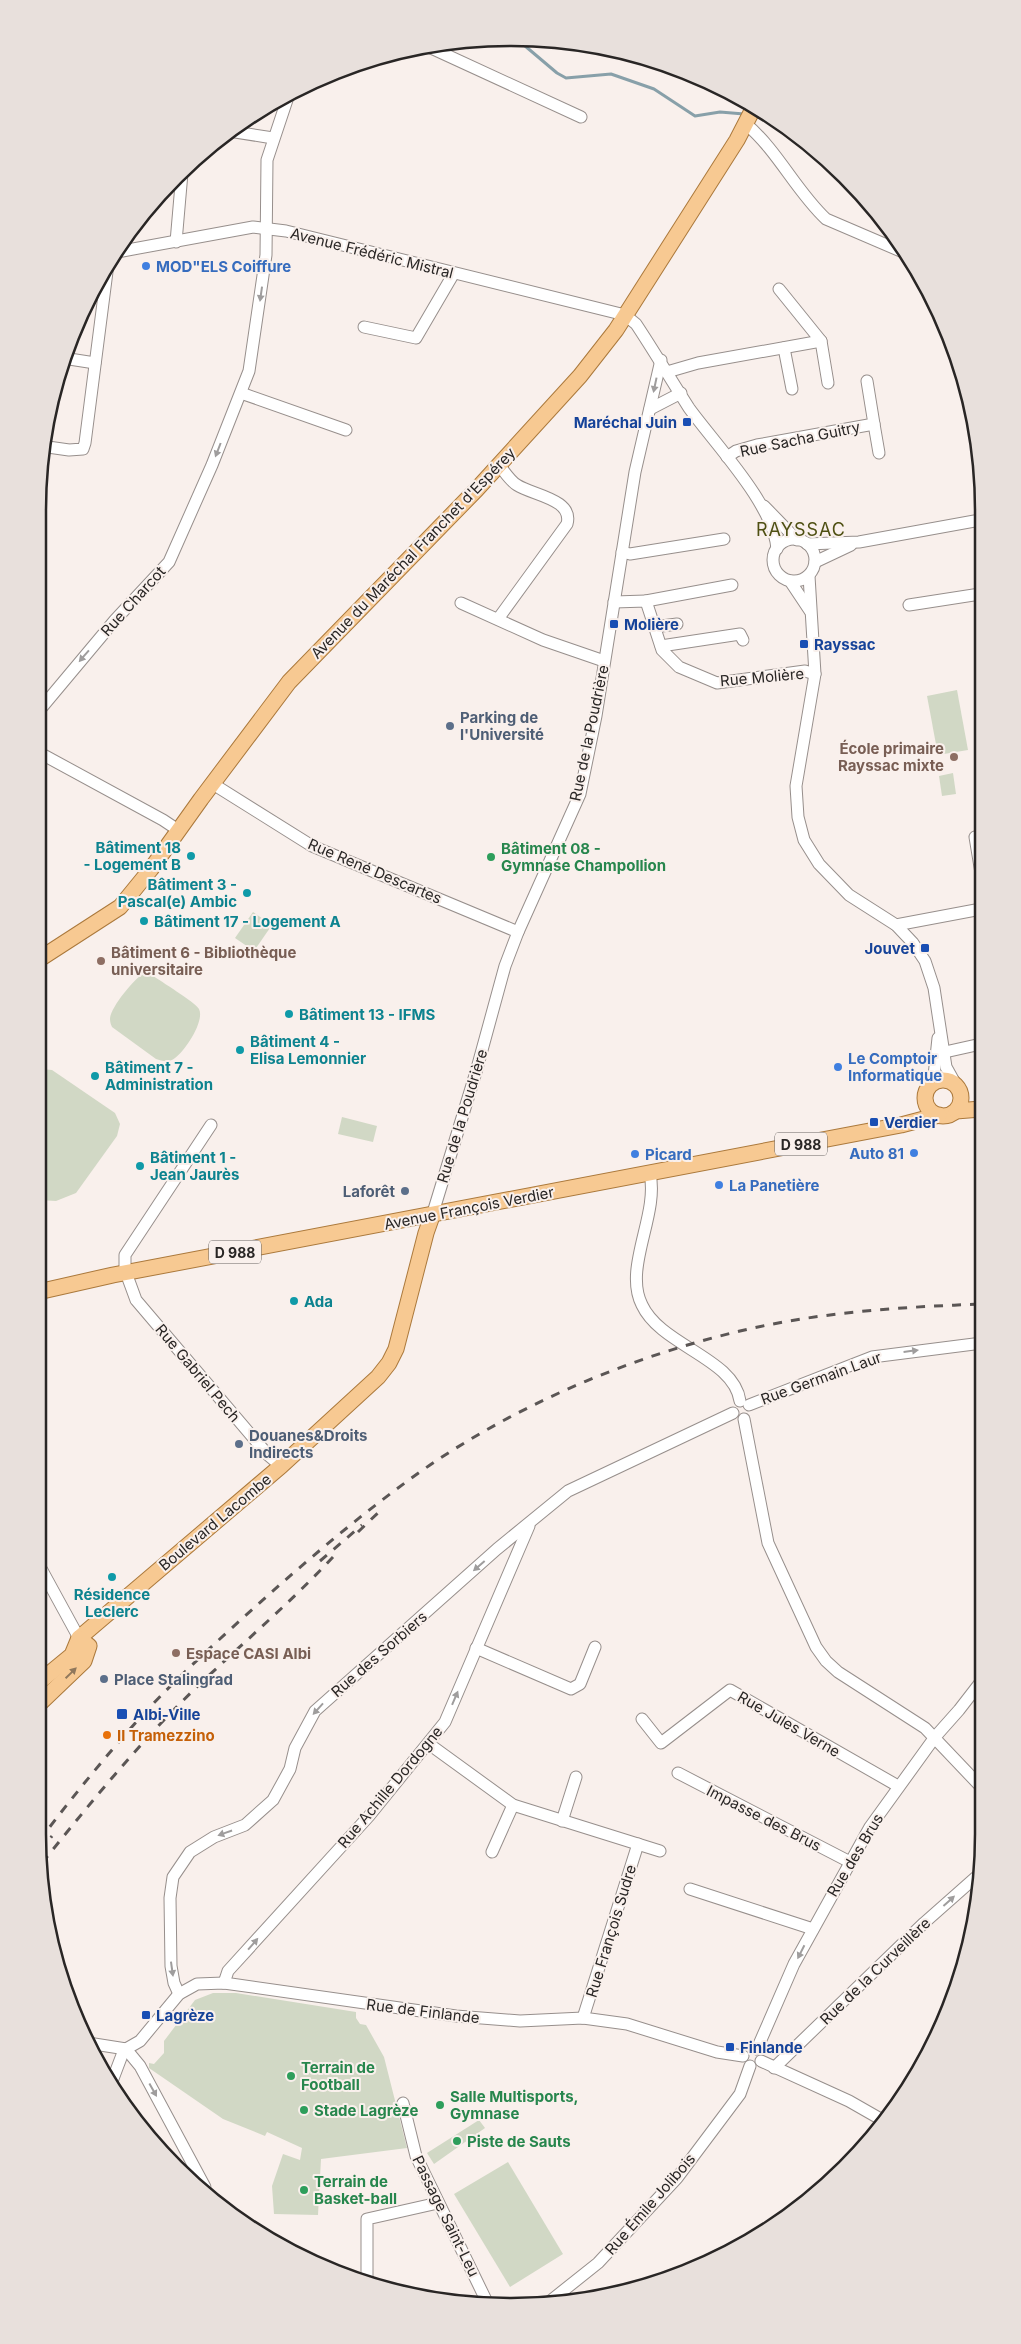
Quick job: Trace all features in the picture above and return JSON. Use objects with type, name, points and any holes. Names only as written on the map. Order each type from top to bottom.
[{"type":"main road","name":"Avenue du Maréchal Franchet d'Espérey","points":[[46,955],[120,907],[151,869],[178,830],[290,682],[499,465],[580,376],[625,315],[750,116]]},
{"type":"main road","points":[[901,1125],[926,1102],[929,1087],[939,1080],[945,1080],[958,1098],[975,1107]]},
{"type":"main road","points":[[926,1102],[933,1112],[939,1115],[951,1114],[958,1098]]},
{"type":"main road","name":"Avenue François Verdier","points":[[46,1290],[126,1273],[901,1125],[939,1115]]},
{"type":"main road","name":"Boulevard Lacombe","points":[[79,1638],[281,1466],[378,1377],[389,1363],[396,1349],[432,1216]]},
{"type":"main road","points":[[46,1676],[72,1655],[79,1638],[89,1646],[84,1661],[46,1697]]},
{"type":"street","points":[[439,52],[582,117]]},
{"type":"street","name":"Rue Charcot","points":[[46,701],[115,620],[169,562],[188,524],[193,506],[241,393],[249,371],[266,255],[267,160],[285,104]]},
{"type":"street","points":[[750,116],[772,152],[816,209],[826,219],[894,248]]},
{"type":"street","points":[[241,133],[273,138]]},
{"type":"street","points":[[176,242],[181,183]]},
{"type":"street","name":"Avenue Frédéric Mistral","points":[[126,250],[253,228],[266,228],[286,231],[625,315]]},
{"type":"street","points":[[364,326],[416,338],[454,273]]},
{"type":"street","points":[[50,447],[69,450],[83,449],[106,283]]},
{"type":"street","points":[[779,289],[821,341],[828,383]]},
{"type":"street","points":[[625,315],[636,324],[681,393],[757,499],[776,540],[775,569],[790,581],[811,613]]},
{"type":"street","points":[[667,372],[698,362],[821,341]]},
{"type":"street","points":[[784,348],[792,389]]},
{"type":"street","points":[[72,359],[95,363]]},
{"type":"street","name":"Rue de la Poudrière","points":[[432,1216],[476,1072],[505,966],[518,932],[580,794],[596,716],[635,472],[661,360]]},
{"type":"street","name":"Rue Sacha Guitry","points":[[867,381],[879,453]]},
{"type":"street","points":[[241,393],[346,430]]},
{"type":"street","points":[[650,409],[669,397],[681,393]]},
{"type":"street","name":"Rue Sacha Guitry","points":[[727,457],[736,451],[757,445],[874,424]]},
{"type":"street","points":[[498,619],[567,524],[569,517],[566,509],[558,503],[516,485],[499,465]]},
{"type":"street","points":[[757,499],[814,552],[815,562],[809,576],[815,643],[815,674],[796,786],[798,817],[804,840],[819,864],[849,895],[896,925],[913,943],[925,961],[934,988],[946,1067],[958,1098]]},
{"type":"street","points":[[776,549],[785,542],[859,542],[975,521]]},
{"type":"street","points":[[622,552],[630,554],[724,539]]},
{"type":"street","points":[[815,562],[859,542]]},
{"type":"street","points":[[790,581],[809,576]]},
{"type":"street","points":[[614,602],[646,601],[732,585]]},
{"type":"street","points":[[909,605],[975,595]]},
{"type":"street","name":"Rue Molière","points":[[646,601],[661,646],[679,667],[717,683],[805,670],[815,674]]},
{"type":"street","points":[[461,603],[567,649],[604,661]]},
{"type":"street","points":[[654,627],[677,624]]},
{"type":"street","points":[[661,646],[740,634],[744,640]]},
{"type":"street","points":[[46,756],[178,830]]},
{"type":"street","name":"Rue René Descartes","points":[[213,784],[312,846],[518,932]]},
{"type":"street","points":[[974,837],[975,842]]},
{"type":"street","points":[[896,925],[975,910]]},
{"type":"street","points":[[929,1087],[934,1076],[940,1026]]},
{"type":"street","points":[[945,1052],[975,1045]]},
{"type":"street","points":[[126,1273],[125,1255],[211,1125]]},
{"type":"street","points":[[650,1174],[653,1186],[648,1226],[636,1281],[642,1306],[661,1329],[733,1381],[750,1413],[744,1419]]},
{"type":"street","name":"Rue Gabriel Pech","points":[[126,1273],[136,1300],[268,1455],[281,1466]]},
{"type":"street","name":"Rue Germain Laur","points":[[744,1403],[872,1357],[975,1344]]},
{"type":"street","points":[[744,1403],[733,1407],[733,1413],[739,1418],[744,1419]]},
{"type":"street","name":"Rue des Sorbiers","points":[[179,1994],[174,1983],[171,1966],[170,1898],[174,1877],[179,1865],[190,1852],[204,1842],[245,1825],[273,1800],[290,1769],[295,1748],[315,1712],[497,1549],[530,1524],[568,1491],[733,1413]]},
{"type":"street","points":[[744,1419],[768,1543],[816,1647],[826,1661],[838,1672],[925,1728],[975,1781]]},
{"type":"street","name":"Rue Achille Dordogne","points":[[224,1983],[228,1971],[369,1816],[445,1722],[530,1524]]},
{"type":"street","points":[[497,1549],[510,1556],[512,1563]]},
{"type":"street","points":[[46,1578],[79,1638]]},
{"type":"street","points":[[476,1648],[571,1689],[580,1684],[595,1647]]},
{"type":"street","name":"Rue des Brus","points":[[757,2049],[767,2022],[813,1929],[850,1862],[898,1786],[934,1737],[975,1689]]},
{"type":"street","name":"Rue Jules Verne","points":[[642,1719],[661,1743],[730,1690],[898,1786]]},
{"type":"street","points":[[429,1744],[513,1805],[660,1851]]},
{"type":"street","name":"Impasse des Brus","points":[[678,1773],[850,1862]]},
{"type":"street","points":[[562,1821],[576,1776]]},
{"type":"street","points":[[492,1852],[513,1805]]},
{"type":"street","name":"Rue François Sudre","points":[[583,2018],[638,1844]]},
{"type":"street","name":"Rue de la Curveillère","points":[[774,2068],[924,1923],[972,1880]]},
{"type":"street","points":[[690,1889],[813,1929]]},
{"type":"street","name":"Rue de Finlande","points":[[126,2049],[140,2041],[179,1994],[197,1984],[224,1983],[456,2016],[520,2021],[583,2018],[627,2024],[747,2061]]},
{"type":"street","points":[[97,2044],[126,2049],[140,2066],[202,2181]]},
{"type":"street","points":[[114,2076],[126,2049]]},
{"type":"street","points":[[748,2049],[757,2049],[760,2053],[761,2061],[756,2065],[747,2061],[748,2049]]},
{"type":"street","name":"Rue Émile Jolibois","points":[[557,2295],[598,2263],[677,2178],[740,2094],[747,2061]]},
{"type":"street","points":[[761,2061],[850,2100],[878,2117]]},
{"type":"street","name":"Passage Saint-Leu","points":[[403,2102],[416,2156],[485,2297]]},
{"type":"street","points":[[367,2275],[367,2219],[438,2203]]},
{"type":"green space","points":[[957,690],[968,750],[938,755],[927,696]]},
{"type":"green space","points":[[953,773],[956,794],[942,796],[939,776]]},
{"type":"green space","points":[[253,912],[272,925],[254,951],[235,938]]},
{"type":"green space","points":[[143,974],[152,975],[199,1009],[200,1014],[197,1028],[189,1043],[170,1061],[156,1059],[112,1027],[111,1024],[111,1014],[118,1001]]},
{"type":"green space","points":[[46,1069],[52,1070],[115,1113],[120,1124],[117,1136],[76,1193],[56,1201],[46,1200]]},
{"type":"green space","points":[[342,1117],[377,1126],[373,1142],[338,1134]]},
{"type":"green space","name":"Stade Lagrèze","points":[[213,1993],[236,1993],[356,2012],[356,2018],[360,2024],[366,2025],[384,2057],[407,2148],[321,2159],[318,2215],[274,2214],[272,2186],[283,2154],[300,2160],[302,2148],[267,2132],[265,2136],[223,2119],[149,2068],[149,2063],[154,2064],[164,2053],[164,2041],[195,2000]]},
{"type":"green space","name":"Piste de Sauts","points":[[479,2120],[485,2128],[434,2164],[427,2153]]},
{"type":"green space","points":[[508,2162],[563,2254],[510,2287],[454,2194]]},
{"type":"waterway","points":[[526,47],[557,73],[566,78],[611,74],[654,89],[695,116],[720,112],[744,114]]},
{"type":"railway","points":[[46,1832],[92,1774],[147,1710],[248,1613],[318,1551],[392,1493],[430,1465],[502,1421],[579,1384],[619,1368],[659,1354],[740,1331],[830,1315],[975,1304]]},
{"type":"railway","points":[[358,1532],[383,1508]]},
{"type":"railway","points":[[320,1561],[362,1525]]},
{"type":"railway","points":[[47,1857],[138,1748],[201,1683],[284,1606],[333,1557]]},
{"type":"railway","points":[[46,1844],[52,1836]]},
{"type":"place","name":"MOD\"ELS Coiffure","points":[[146,266]]},
{"type":"place","name":"Maréchal Juin","points":[[687,422]]},
{"type":"place","name":"Molière","points":[[614,624]]},
{"type":"place","name":"Rayssac","points":[[804,644]]},
{"type":"place","name":"Parking de l'Université","points":[[450,726]]},
{"type":"place","name":"École primaire Rayssac mixte","points":[[954,757]]},
{"type":"place","name":"Bâtiment 18 - Logement B","points":[[191,856]]},
{"type":"place","name":"Bâtiment 08 - Gymnase Champollion","points":[[491,857]]},
{"type":"place","name":"Bâtiment 3 - Pascal(e) Ambic","points":[[247,893]]},
{"type":"place","name":"Bâtiment 17 - Logement A","points":[[144,921]]},
{"type":"place","name":"Jouvet","points":[[925,948]]},
{"type":"place","name":"Bâtiment 6 - Bibliothèque universitaire","points":[[101,961]]},
{"type":"place","name":"Bâtiment 13 - IFMS","points":[[289,1014]]},
{"type":"place","name":"Bâtiment 4 - Elisa Lemonnier","points":[[240,1050]]},
{"type":"place","name":"Le Comptoir Informatique","points":[[838,1067]]},
{"type":"place","name":"Bâtiment 7 - Administration","points":[[95,1076]]},
{"type":"place","name":"Verdier","points":[[874,1122]]},
{"type":"place","name":"Auto 81","points":[[914,1153]]},
{"type":"place","name":"Picard","points":[[635,1154]]},
{"type":"place","name":"Bâtiment 1 - Jean Jaurès","points":[[140,1166]]},
{"type":"place","name":"La Panetière","points":[[719,1185]]},
{"type":"place","name":"Laforêt","points":[[405,1191]]},
{"type":"place","name":"Ada","points":[[294,1301]]},
{"type":"place","name":"Douanes&Droits Indirects","points":[[239,1444]]},
{"type":"place","name":"Résidence Leclerc","points":[[112,1577]]},
{"type":"place","name":"Espace CASI Albi","points":[[176,1653]]},
{"type":"place","name":"Place Stalingrad","points":[[104,1679]]},
{"type":"place","name":"Albi-Ville","points":[[122,1714]]},
{"type":"place","name":"Il Tramezzino","points":[[107,1735]]},
{"type":"place","name":"Lagrèze","points":[[146,2015]]},
{"type":"place","name":"Finlande","points":[[730,2047]]},
{"type":"place","name":"Terrain de Football","points":[[291,2076]]},
{"type":"place","name":"Salle Multisports, Gymnase","points":[[440,2105]]},
{"type":"place","name":"Stade Lagrèze","points":[[304,2110]]},
{"type":"place","name":"Piste de Sauts","points":[[457,2141]]},
{"type":"place","name":"Terrain de Basket-ball","points":[[304,2190]]},
{"type":"district","name":"RAYSSAC","points":[[801,529]]}]
